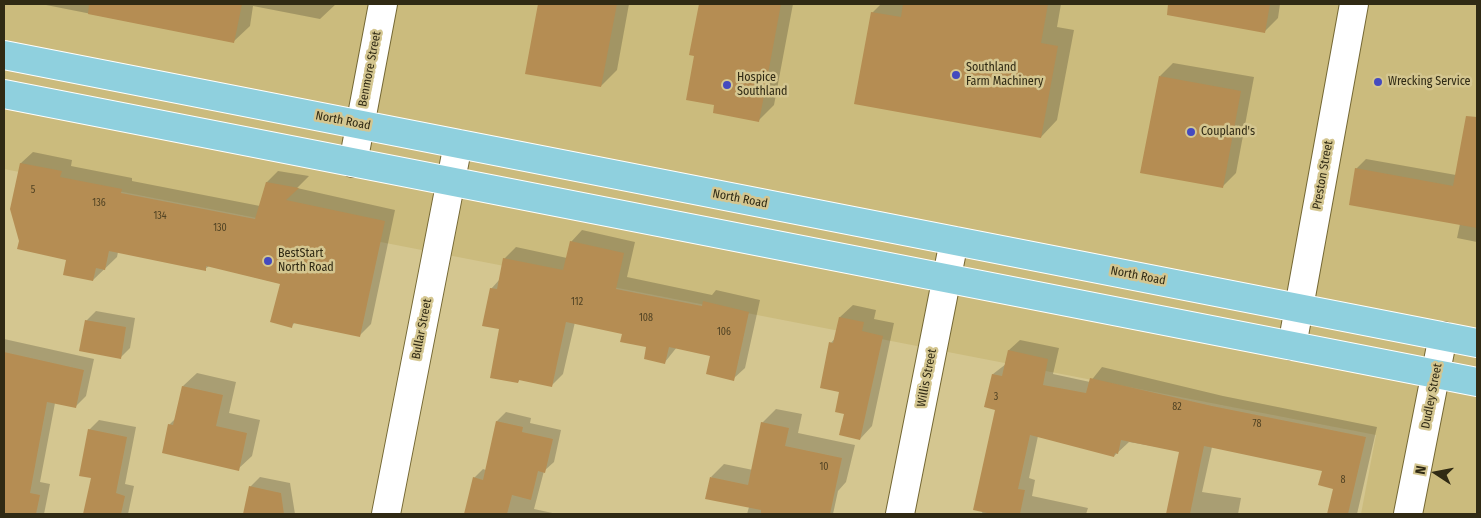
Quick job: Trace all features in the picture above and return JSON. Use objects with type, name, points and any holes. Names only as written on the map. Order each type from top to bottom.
[{"type":"main road","name":"North Road","points":[[4,55],[1477,343]]},
{"type":"main road","points":[[4,94],[1477,382]]},
{"type":"street","name":"Benmore Street","points":[[353,163],[382,4]]},
{"type":"street","name":"Preston Street","points":[[1292,346],[1354,4]]},
{"type":"street","name":"Bullar Street","points":[[386,514],[458,144]]},
{"type":"street","name":"Willis Street","points":[[900,514],[954,241]]},
{"type":"street","name":"Dudley Street","points":[[1408,514],[1443,336]]},
{"type":"shaded area","points":[[4,4],[1477,4],[1477,514],[1361,514],[1376,435],[4,169]]},
{"type":"building","points":[[89,4],[242,4],[234,43],[88,14]]},
{"type":"building","points":[[538,4],[617,4],[601,87],[525,74]]},
{"type":"building","points":[[699,4],[781,4],[759,122],[713,113],[714,105],[686,100],[694,56],[689,55]]},
{"type":"building","name":"Southland Farm Machinery","points":[[903,4],[1048,4],[1041,43],[1058,46],[1041,138],[854,104],[871,12],[901,17]]},
{"type":"building","points":[[1168,4],[1270,4],[1265,33],[1167,15]]},
{"type":"building","name":"Coupland's","points":[[1159,76],[1241,91],[1223,188],[1140,173]]},
{"type":"building","points":[[1466,116],[1477,117],[1477,228],[1349,205],[1355,168],[1453,186]]},
{"type":"building","points":[[20,163],[62,171],[60,177],[122,189],[121,193],[255,219],[266,182],[299,188],[286,200],[385,221],[360,337],[293,323],[292,328],[270,322],[280,284],[206,266],[206,271],[109,251],[105,270],[96,268],[93,281],[63,275],[66,260],[17,249],[19,241],[10,209]]},
{"type":"building","points":[[570,241],[624,253],[616,289],[702,306],[703,301],[749,312],[734,381],[706,374],[710,356],[669,347],[665,364],[644,359],[646,347],[620,342],[622,334],[566,322],[552,387],[519,380],[518,383],[490,378],[499,329],[482,326],[490,288],[497,289],[503,258],[563,270]]},
{"type":"building","points":[[839,317],[864,322],[862,331],[883,336],[860,440],[839,435],[844,414],[835,412],[839,392],[820,388],[829,342],[833,343]]},
{"type":"building","points":[[85,320],[126,327],[121,359],[79,351]]},
{"type":"building","points":[[1008,350],[1048,359],[1043,385],[1086,393],[1090,378],[1212,406],[1366,437],[1348,514],[1327,514],[1333,489],[1318,485],[1322,471],[1204,446],[1190,514],[1166,514],[1179,452],[1121,440],[1118,454],[1115,453],[1114,457],[1030,435],[1018,489],[1025,490],[1020,514],[992,514],[973,510],[995,410],[984,407],[992,374],[1002,376]]},
{"type":"building","points":[[4,352],[84,370],[76,408],[47,402],[30,493],[40,495],[36,514],[4,514]]},
{"type":"building","points":[[182,386],[223,395],[216,426],[247,433],[239,471],[162,453],[168,424],[173,425]]},
{"type":"building","points":[[496,421],[523,427],[522,432],[553,439],[545,473],[538,471],[531,500],[512,495],[507,514],[464,514],[473,477],[483,480]]},
{"type":"building","points":[[761,422],[789,428],[785,446],[842,458],[830,514],[761,514],[761,510],[705,499],[710,477],[748,485]]},
{"type":"building","points":[[88,429],[127,437],[116,493],[125,496],[121,514],[83,514],[91,478],[79,476]]},
{"type":"building","points":[[249,486],[281,493],[284,514],[243,514]]},
{"type":"place","name":"Southland Farm Machinery","points":[[956,75]]},
{"type":"place","name":"Wrecking Service","points":[[1378,82]]},
{"type":"place","name":"Hospice Southland","points":[[727,85]]},
{"type":"place","name":"Coupland's","points":[[1191,132]]},
{"type":"place","name":"BestStart North Road","points":[[268,261]]}]
